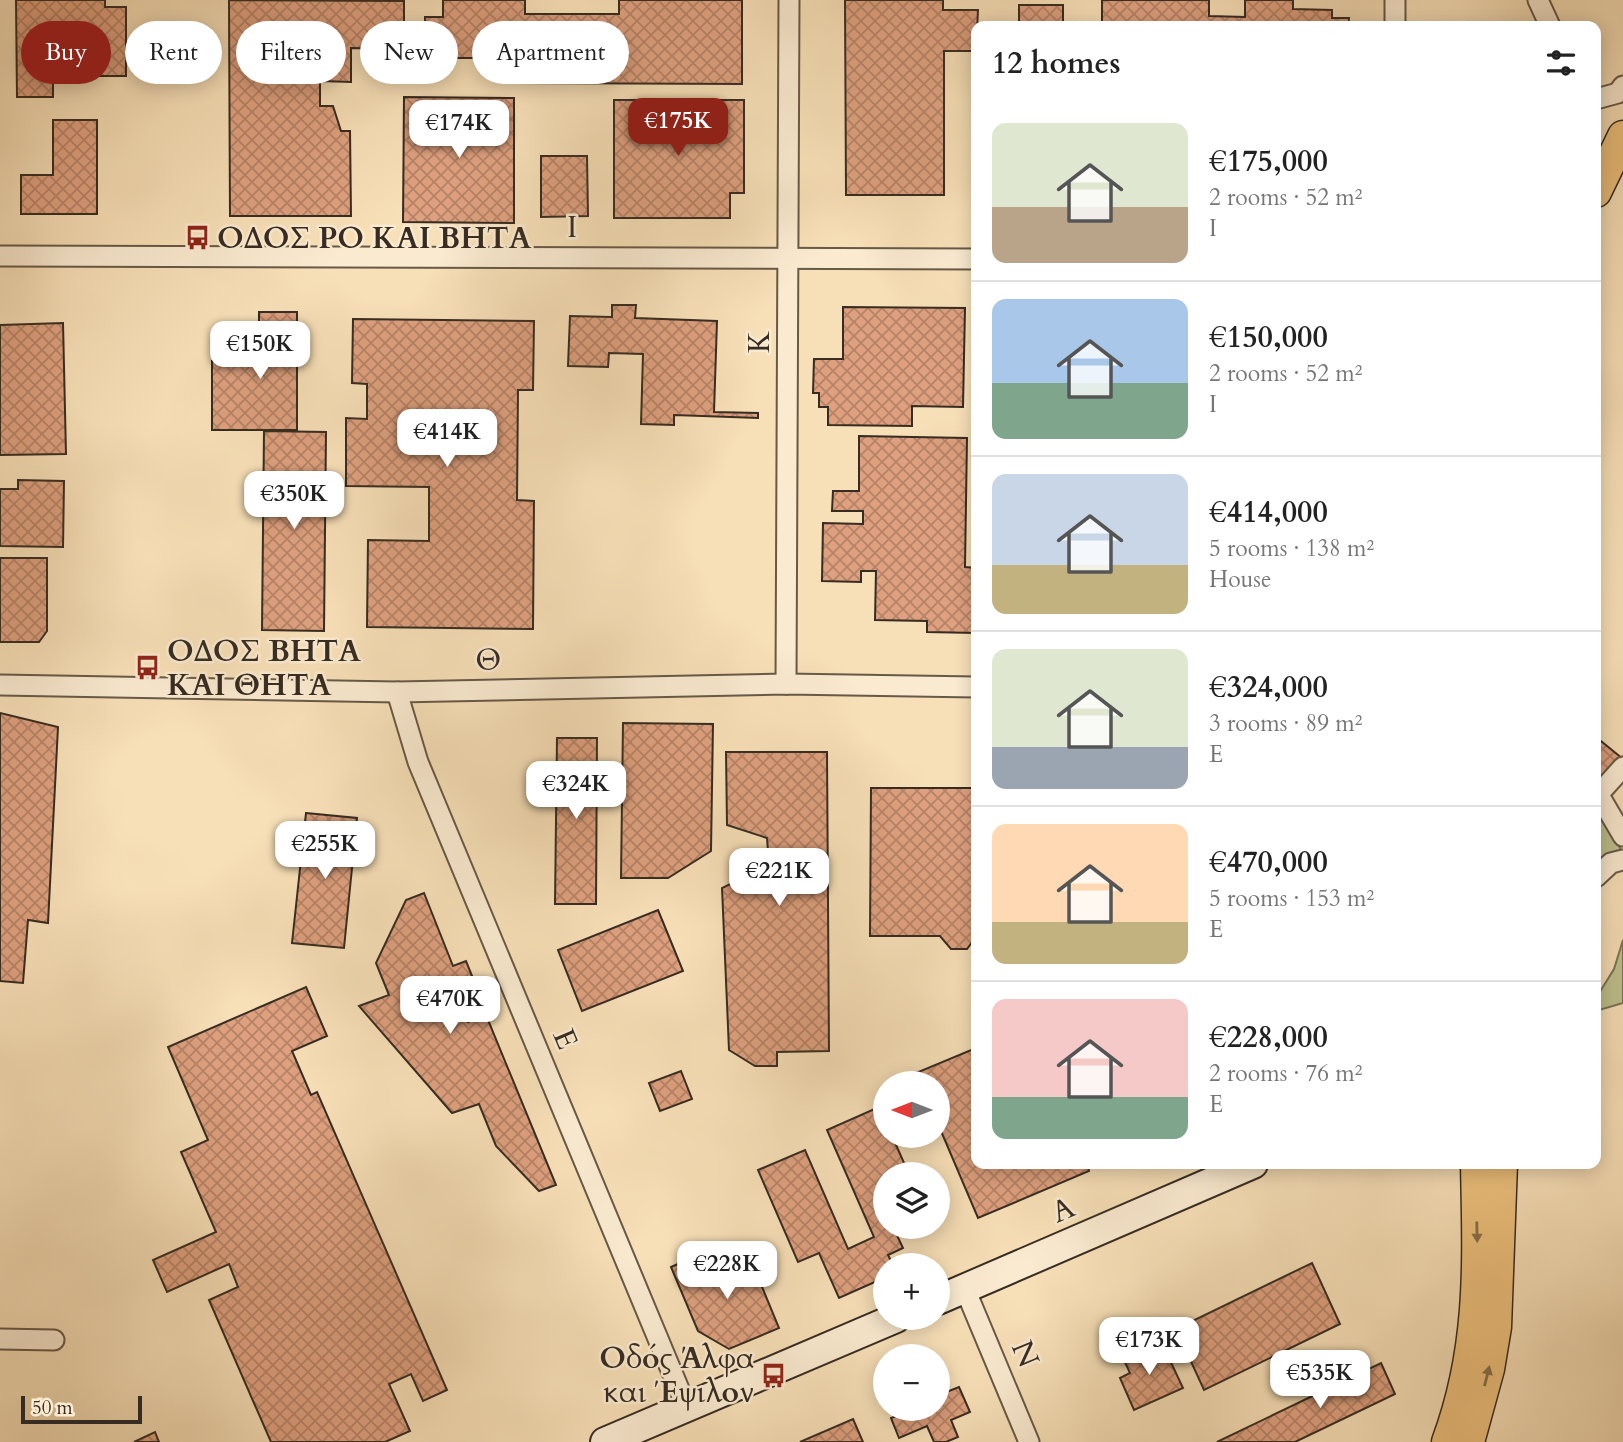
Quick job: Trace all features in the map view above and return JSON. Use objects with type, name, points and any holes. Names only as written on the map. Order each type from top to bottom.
[{"type":"main road","points":[[1601,182],[1623,136]]},
{"type":"main road","points":[[1447,1442],[1467,1370],[1477,1318],[1476,1169]]},
{"type":"main road","points":[[1469,1442],[1489,1369],[1496,1327],[1502,1169]]},
{"type":"street","name":"Κ","points":[[786,684],[789,0]]},
{"type":"street","points":[[1395,0],[1395,21]]},
{"type":"street","points":[[1538,0],[1548,21]]},
{"type":"street","points":[[1601,98],[1618,93],[1623,86]]},
{"type":"street","name":"Ι","points":[[0,256],[971,259]]},
{"type":"street","name":"Θ","points":[[0,685],[397,692],[786,684],[971,687]]},
{"type":"street","name":"Ε","points":[[397,692],[418,762],[686,1406]]},
{"type":"street","points":[[1601,793],[1623,767]]},
{"type":"street","points":[[1601,801],[1623,836]]},
{"type":"street","points":[[1601,872],[1611,863],[1623,860]]},
{"type":"street","name":"Α","points":[[950,1295],[1241,1169]]},
{"type":"street","name":"Ν","points":[[965,1289],[1029,1442]]},
{"type":"street","points":[[605,1442],[873,1328]]},
{"type":"street","points":[[0,1339],[54,1340]]},
{"type":"green space","points":[[1601,819],[1622,851],[1601,858]]},
{"type":"green space","points":[[1623,940],[1623,1003],[1601,1010],[1601,990],[1614,969]]},
{"type":"building","points":[[16,0],[105,0],[105,7],[126,7],[125,76],[111,76],[111,21],[21,21],[21,84],[53,84],[53,97],[17,97]]},
{"type":"building","points":[[229,0],[404,1],[404,21],[360,21],[360,48],[351,48],[351,82],[346,82],[346,21],[236,21],[236,84],[320,84],[320,106],[333,106],[341,131],[350,131],[351,216],[230,216]]},
{"type":"building","points":[[443,0],[525,0],[525,14],[619,14],[619,0],[742,0],[742,84],[629,84],[629,21],[472,21],[472,58],[458,58],[458,21],[425,21],[425,17],[443,17]]},
{"type":"building","points":[[845,0],[943,0],[943,10],[978,10],[977,21],[971,21],[971,51],[944,51],[944,195],[846,195]]},
{"type":"building","points":[[1102,0],[1209,0],[1209,16],[1245,17],[1245,0],[1293,0],[1293,9],[1332,10],[1332,18],[1349,18],[1349,21],[1102,21]]},
{"type":"building","points":[[1019,5],[1063,5],[1063,21],[1019,21]]},
{"type":"building","points":[[404,97],[514,98],[514,223],[403,222]]},
{"type":"building","points":[[614,100],[744,100],[744,193],[730,193],[730,218],[614,218]]},
{"type":"building","points":[[53,120],[97,120],[97,214],[21,214],[21,175],[53,175]]},
{"type":"building","points":[[541,156],[587,156],[588,216],[541,217]]},
{"type":"building","points":[[612,305],[636,305],[635,318],[717,321],[714,412],[758,413],[758,418],[674,415],[674,425],[641,424],[643,354],[609,353],[608,367],[568,366],[570,316],[612,317]]},
{"type":"building","points":[[843,307],[965,308],[963,407],[912,406],[912,426],[828,425],[828,407],[819,407],[819,393],[813,393],[814,359],[843,359]]},
{"type":"building","points":[[259,312],[297,312],[297,430],[212,430],[212,361],[259,361]]},
{"type":"building","points":[[353,319],[534,321],[533,390],[518,390],[517,500],[534,501],[533,629],[367,627],[368,540],[429,541],[429,487],[346,486],[346,418],[367,419],[367,384],[352,383]]},
{"type":"building","points":[[63,323],[66,454],[0,455],[0,325]]},
{"type":"building","points":[[264,431],[326,432],[324,631],[262,630]]},
{"type":"building","points":[[859,436],[967,438],[965,567],[971,568],[971,633],[927,632],[927,621],[875,620],[876,571],[861,571],[861,582],[822,581],[823,523],[863,524],[863,511],[832,511],[833,491],[859,491]]},
{"type":"building","points":[[18,480],[64,481],[63,547],[0,546],[0,489],[18,489]]},
{"type":"building","points":[[0,558],[47,558],[47,631],[39,642],[0,642]]},
{"type":"building","points":[[0,713],[58,727],[48,923],[28,920],[23,983],[0,981]]},
{"type":"building","points":[[623,723],[713,724],[711,851],[668,878],[621,878]]},
{"type":"building","points":[[557,738],[597,738],[596,904],[555,904]]},
{"type":"building","points":[[1601,741],[1623,759],[1601,779]]},
{"type":"building","points":[[726,752],[827,752],[829,1051],[777,1052],[777,1066],[755,1066],[729,1050],[722,888],[769,865],[767,838],[727,825]]},
{"type":"building","points":[[871,788],[971,788],[971,944],[967,949],[951,949],[940,936],[870,936]]},
{"type":"building","points":[[306,813],[357,818],[344,948],[292,943]]},
{"type":"building","points":[[424,893],[453,966],[466,961],[481,998],[462,1007],[468,1022],[486,1015],[556,1185],[539,1191],[496,1146],[479,1104],[452,1113],[359,1006],[389,995],[376,963],[406,900]]},
{"type":"building","points":[[658,910],[683,971],[582,1011],[558,950]]},
{"type":"building","points":[[306,987],[327,1036],[292,1051],[311,1095],[317,1092],[447,1390],[423,1401],[411,1374],[389,1384],[410,1431],[385,1442],[271,1442],[209,1300],[238,1287],[229,1264],[167,1292],[153,1260],[216,1232],[181,1152],[208,1140],[168,1047]]},
{"type":"building","points":[[971,1050],[971,1169],[1089,1171],[978,1218],[948,1148],[950,1071],[921,1071]]},
{"type":"building","points":[[681,1071],[692,1099],[660,1111],[649,1083]]},
{"type":"building","points":[[873,1110],[873,1148],[897,1148],[904,1162],[873,1162],[873,1235],[827,1130]]},
{"type":"building","points":[[805,1150],[848,1249],[873,1237],[899,1239],[903,1248],[892,1253],[873,1253],[873,1283],[839,1298],[819,1253],[798,1262],[758,1170]]},
{"type":"building","points":[[748,1253],[779,1328],[729,1349],[698,1331],[671,1267],[689,1259],[696,1276]]},
{"type":"building","points":[[1312,1263],[1340,1324],[1204,1390],[1176,1329]]},
{"type":"building","points":[[1153,1344],[1160,1360],[1168,1356],[1183,1388],[1134,1410],[1120,1378],[1130,1373],[1123,1358]]},
{"type":"building","points":[[1381,1363],[1395,1394],[1295,1442],[1217,1442]]},
{"type":"building","points":[[959,1387],[970,1412],[951,1420],[958,1437],[946,1442],[934,1442],[927,1426],[899,1438],[892,1421],[950,1421],[950,1391]]},
{"type":"building","points":[[853,1419],[863,1442],[800,1442]]},
{"type":"building","points":[[155,1432],[159,1442],[134,1442]]},
{"type":"place","name":"ΟΔΟΣ ΡΟ ΚΑΙ ΒΗΤΑ","points":[[197,238]]},
{"type":"place","name":"ΟΔΟΣ ΒΗΤΑ ΚΑΙ ΘΗΤΑ","points":[[147,668]]},
{"type":"place","name":"Οδός Άλφα και Έψιλον","points":[[774,1375]]}]
